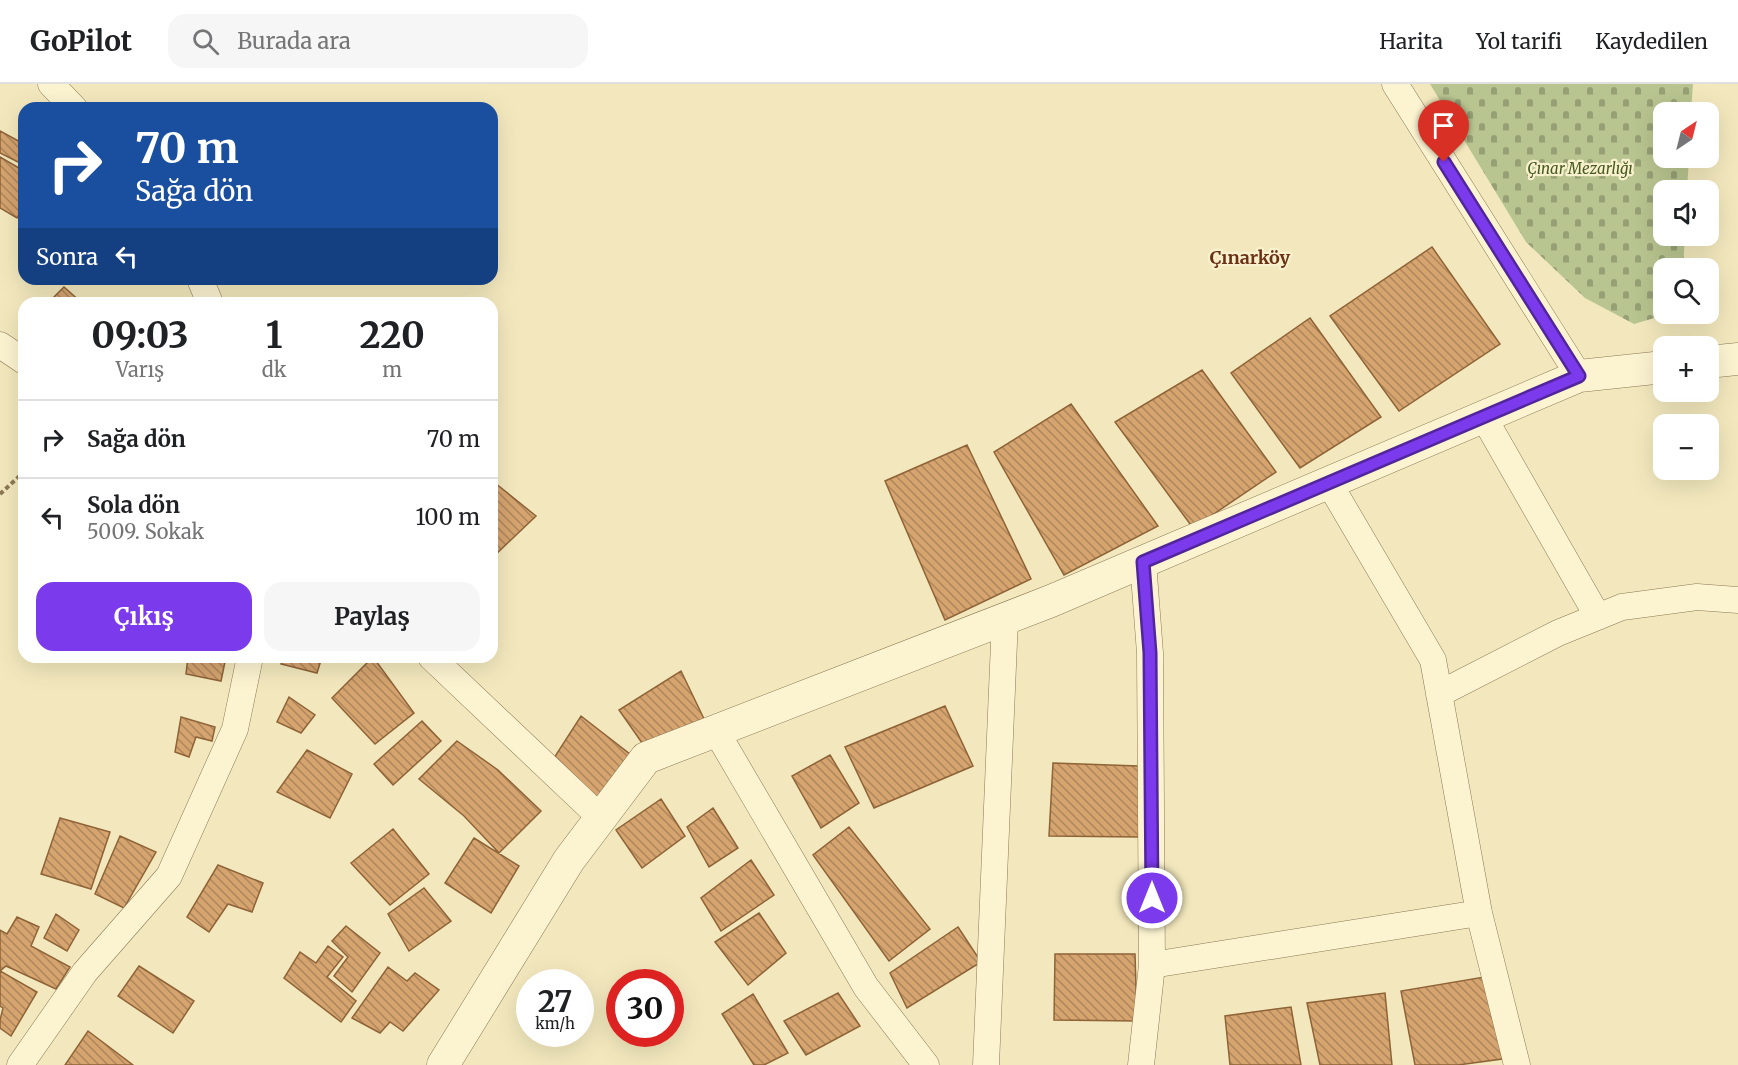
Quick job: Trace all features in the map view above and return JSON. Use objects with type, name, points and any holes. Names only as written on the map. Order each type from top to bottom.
[{"type":"street","points":[[51,84],[68,102]]},
{"type":"street","points":[[1395,84],[1579,376]]},
{"type":"street","points":[[0,345],[18,357]]},
{"type":"street","points":[[1719,361],[1738,359]]},
{"type":"street","points":[[443,1065],[569,860],[646,758],[1051,601],[1579,376],[1653,368]]},
{"type":"street","points":[[1484,416],[1598,617]]},
{"type":"street","points":[[1329,483],[1433,660],[1479,913],[1517,1065]]},
{"type":"street","points":[[1141,1065],[1152,965],[1150,653],[1143,562]]},
{"type":"street","points":[[1439,694],[1558,633],[1622,607],[1697,597],[1738,600]]},
{"type":"street","points":[[986,1065],[1005,619]]},
{"type":"street","points":[[20,1065],[85,972],[169,876],[234,729],[249,663]]},
{"type":"street","points":[[437,663],[601,818]]},
{"type":"street","points":[[716,731],[866,987],[926,1065]]},
{"type":"street","points":[[1152,965],[1479,913]]},
{"type":"path","points":[[0,494],[18,478]]},
{"type":"green space","name":"Çınar Mezarlığı","points":[[1430,84],[1693,84],[1692,102],[1653,102],[1653,168],[1688,168],[1688,180],[1653,180],[1653,246],[1684,246],[1684,258],[1653,258],[1653,318],[1634,324],[1585,298],[1526,242]]},
{"type":"building","points":[[0,131],[18,141],[18,162],[0,153]]},
{"type":"building","points":[[0,157],[18,168],[18,216],[17,218],[0,208]]},
{"type":"building","points":[[1432,247],[1500,344],[1399,411],[1330,316]]},
{"type":"building","points":[[64,287],[75,297],[54,297]]},
{"type":"building","points":[[1310,318],[1381,417],[1300,468],[1231,373]]},
{"type":"building","points":[[1202,370],[1276,472],[1193,528],[1115,422]]},
{"type":"building","points":[[1071,404],[1158,526],[1064,575],[994,452]]},
{"type":"building","points":[[967,445],[1031,579],[945,620],[885,481]]},
{"type":"building","points":[[498,485],[536,516],[498,552]]},
{"type":"building","points":[[187,663],[225,663],[221,681],[186,674]]},
{"type":"building","points":[[281,663],[320,663],[317,673]]},
{"type":"building","points":[[367,663],[377,663],[414,713],[375,744],[332,698]]},
{"type":"building","points":[[681,671],[707,725],[647,750],[619,710]]},
{"type":"building","points":[[289,697],[315,715],[301,733],[277,722]]},
{"type":"building","points":[[945,706],[973,766],[874,808],[845,747]]},
{"type":"building","points":[[581,716],[635,758],[604,802],[552,761]]},
{"type":"building","points":[[181,717],[215,727],[212,741],[196,737],[189,757],[175,752]]},
{"type":"building","points":[[422,721],[441,741],[393,785],[374,764]]},
{"type":"building","points":[[457,741],[498,770],[541,811],[499,853],[464,816],[419,779]]},
{"type":"building","points":[[307,750],[352,774],[330,818],[277,792]]},
{"type":"building","points":[[830,755],[859,803],[821,828],[792,776]]},
{"type":"building","points":[[1053,763],[1138,766],[1140,837],[1049,836]]},
{"type":"building","points":[[661,799],[685,836],[642,868],[616,830]]},
{"type":"building","points":[[713,808],[738,848],[709,867],[687,827]]},
{"type":"building","points":[[60,818],[110,832],[91,889],[41,874]]},
{"type":"building","points":[[849,827],[930,929],[889,961],[813,855]]},
{"type":"building","points":[[393,829],[429,874],[390,905],[351,863]]},
{"type":"building","points":[[120,836],[156,852],[124,908],[95,894]]},
{"type":"building","points":[[474,838],[519,866],[491,913],[445,883]]},
{"type":"building","points":[[751,860],[774,895],[721,931],[701,898]]},
{"type":"building","points":[[218,865],[263,883],[252,912],[228,904],[209,932],[187,917]]},
{"type":"building","points":[[424,888],[451,921],[409,951],[388,914]]},
{"type":"building","points":[[759,913],[786,953],[748,985],[715,942]]},
{"type":"building","points":[[56,914],[79,930],[67,951],[44,938]]},
{"type":"building","points":[[17,917],[39,927],[31,946],[70,967],[56,989],[6,966],[0,971],[0,930],[7,934]]},
{"type":"building","points":[[346,926],[380,953],[352,992],[334,976],[348,957],[332,941]]},
{"type":"building","points":[[958,927],[981,962],[907,1008],[890,973]]},
{"type":"building","points":[[328,946],[343,957],[327,977],[356,1001],[341,1022],[284,978],[300,952],[316,963]]},
{"type":"building","points":[[1055,954],[1135,954],[1137,1021],[1054,1020]]},
{"type":"building","points":[[139,966],[194,1001],[173,1033],[118,996]]},
{"type":"building","points":[[388,967],[407,981],[415,973],[439,990],[403,1031],[390,1022],[380,1033],[352,1018]]},
{"type":"building","points":[[0,971],[37,992],[11,1036],[0,1028],[3,1008],[0,1006]]},
{"type":"building","points":[[1490,976],[1502,1059],[1458,1065],[1415,1065],[1401,991]]},
{"type":"building","points":[[838,993],[860,1026],[806,1055],[784,1021]]},
{"type":"building","points":[[1385,993],[1392,1065],[1320,1065],[1307,1003]]},
{"type":"building","points":[[753,994],[788,1053],[764,1065],[754,1065],[722,1014]]},
{"type":"building","points":[[1291,1007],[1301,1065],[1230,1065],[1225,1016]]},
{"type":"building","points":[[88,1031],[133,1065],[65,1065]]},
{"type":"district","name":"Çınarköy","points":[[1250,258]]},
{"type":"route","points":[[1152,898],[1150,653],[1143,562],[1579,376],[1444,162]]}]
